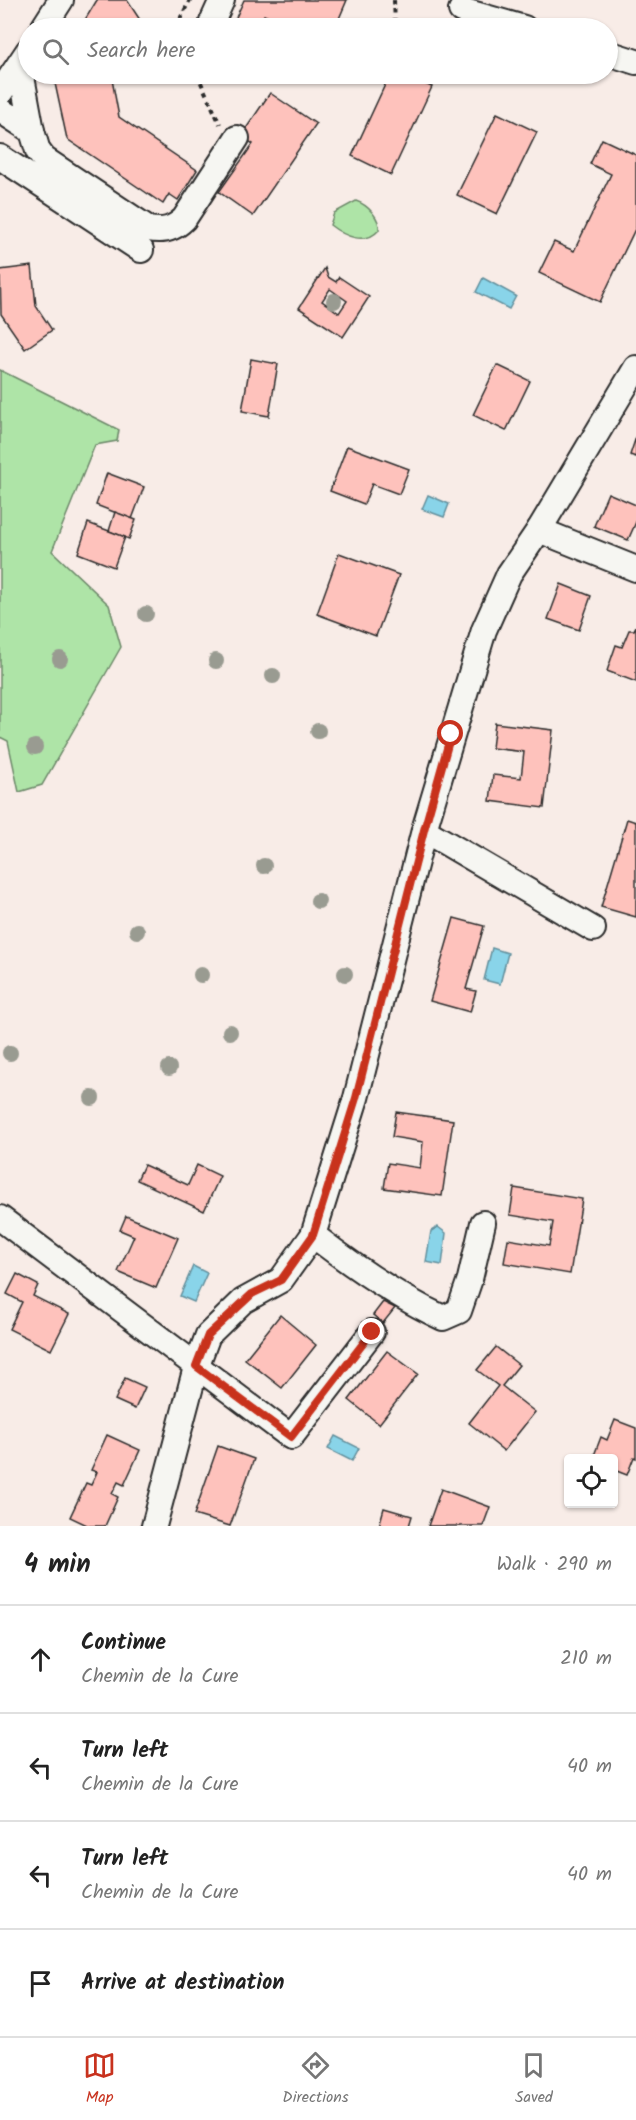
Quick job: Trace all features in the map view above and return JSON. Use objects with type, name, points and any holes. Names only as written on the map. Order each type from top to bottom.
[{"type":"street","points":[[49,18],[61,0]]},
{"type":"street","points":[[214,18],[222,0]]},
{"type":"street","points":[[461,10],[489,18]]},
{"type":"street","points":[[618,56],[636,62]]},
{"type":"street","points":[[0,93],[18,67]]},
{"type":"street","points":[[23,84],[32,131],[38,151],[44,159],[149,229],[159,231],[178,225],[184,219],[237,138]]},
{"type":"street","points":[[0,110],[32,131]]},
{"type":"street","points":[[0,157],[141,250]]},
{"type":"street","points":[[154,1526],[196,1366],[208,1335],[252,1294],[281,1280],[313,1235],[356,1098],[424,830],[484,630],[509,574],[539,530],[634,374]]},
{"type":"street","points":[[539,530],[636,569]]},
{"type":"street","points":[[424,830],[594,929]]},
{"type":"street","points":[[0,1218],[291,1437],[372,1332]]},
{"type":"street","points":[[313,1235],[425,1309],[444,1318],[459,1311],[470,1279],[483,1223]]},
{"type":"path","points":[[181,18],[190,0]]},
{"type":"path","points":[[394,0],[395,18]]},
{"type":"path","points":[[201,84],[217,122],[237,138]]},
{"type":"green space","points":[[356,201],[369,209],[378,221],[379,230],[367,238],[348,236],[330,225],[334,213]]},
{"type":"green space","points":[[0,370],[119,430],[117,441],[95,445],[52,551],[109,605],[121,647],[42,785],[19,792],[8,741],[0,737]]},
{"type":"water","points":[[483,278],[516,296],[509,309],[476,292]]},
{"type":"water","points":[[428,495],[449,504],[444,517],[422,509]]},
{"type":"water","points":[[492,948],[508,953],[500,984],[484,980]]},
{"type":"water","points":[[438,1227],[446,1233],[442,1265],[426,1262],[431,1231]]},
{"type":"water","points":[[193,1266],[207,1273],[194,1302],[180,1296]]},
{"type":"water","points":[[335,1436],[359,1448],[352,1461],[328,1449]]},
{"type":"building","points":[[97,0],[127,0],[139,18],[86,18]]},
{"type":"building","points":[[244,0],[347,0],[339,18],[271,18],[264,15],[263,18],[236,18]]},
{"type":"building","points":[[55,84],[113,84],[119,117],[197,170],[178,200],[169,194],[163,204],[67,139]]},
{"type":"building","points":[[385,84],[425,84],[432,87],[391,175],[352,156]]},
{"type":"building","points":[[270,93],[316,124],[253,216],[219,192],[253,144],[241,136]]},
{"type":"building","points":[[497,113],[537,132],[497,214],[457,195]]},
{"type":"building","points":[[602,139],[636,155],[636,227],[600,302],[539,273],[554,242],[574,251],[611,174],[590,164]]},
{"type":"building","points":[[32,266],[36,306],[52,330],[25,349],[1,314],[0,270]]},
{"type":"building","points":[[325,268],[328,277],[336,282],[339,277],[369,297],[343,337],[299,308]],"holes":[[[330,289],[347,301],[339,313],[322,301]]]},
{"type":"building","points":[[251,359],[278,364],[269,416],[242,411]]},
{"type":"building","points":[[497,365],[530,381],[506,431],[473,415]]},
{"type":"building","points":[[636,437],[636,457],[630,455]]},
{"type":"building","points":[[347,446],[409,469],[399,494],[372,484],[364,504],[330,491]]},
{"type":"building","points":[[107,473],[144,487],[132,519],[96,505]]},
{"type":"building","points":[[608,493],[636,505],[636,522],[628,540],[594,526]]},
{"type":"building","points":[[115,512],[136,520],[129,539],[109,531]]},
{"type":"building","points":[[88,523],[125,537],[114,567],[78,553]]},
{"type":"building","points":[[339,553],[399,575],[376,636],[317,614]]},
{"type":"building","points":[[561,584],[591,596],[579,630],[548,619]]},
{"type":"building","points":[[636,626],[636,682],[607,671],[616,645],[622,647],[629,630],[634,630]]},
{"type":"building","points":[[495,723],[553,730],[544,808],[490,801],[493,775],[521,778],[524,752],[492,748]]},
{"type":"building","points":[[627,819],[636,822],[636,917],[601,907]]},
{"type":"building","points":[[454,918],[484,926],[466,989],[476,991],[470,1012],[430,1001]]},
{"type":"building","points":[[396,1112],[453,1120],[442,1196],[384,1188],[388,1163],[420,1168],[423,1142],[392,1137]]},
{"type":"building","points":[[144,1165],[188,1185],[197,1165],[220,1176],[204,1211],[137,1180]]},
{"type":"building","points":[[514,1188],[582,1199],[570,1274],[504,1263],[508,1239],[549,1246],[553,1222],[510,1215]]},
{"type":"building","points":[[126,1216],[178,1238],[156,1288],[118,1272],[134,1236],[120,1230]]},
{"type":"building","points":[[17,1274],[38,1285],[33,1296],[69,1314],[51,1350],[9,1329],[22,1302],[7,1294]]},
{"type":"building","points":[[383,1302],[395,1308],[383,1323],[373,1315]]},
{"type":"building","points":[[280,1315],[316,1345],[282,1388],[245,1359]]},
{"type":"building","points":[[496,1347],[519,1365],[502,1386],[535,1412],[504,1451],[469,1423],[498,1386],[477,1370]]},
{"type":"building","points":[[387,1351],[418,1374],[379,1424],[349,1400]]},
{"type":"building","points":[[125,1378],[145,1387],[135,1409],[115,1400]]},
{"type":"building","points":[[615,1420],[636,1428],[636,1458],[634,1457],[627,1475],[618,1472],[618,1454],[595,1454],[601,1437],[607,1440]]},
{"type":"building","points":[[107,1435],[140,1450],[124,1485],[118,1482],[112,1494],[118,1497],[105,1526],[89,1526],[70,1517],[86,1483],[91,1485],[97,1472],[91,1470]]},
{"type":"building","points":[[218,1446],[254,1459],[230,1526],[194,1515]]},
{"type":"building","points":[[441,1489],[490,1507],[483,1526],[428,1526]]},
{"type":"building","points":[[384,1508],[412,1516],[409,1526],[379,1526]]},
{"type":"route","points":[[372,1332],[291,1437],[196,1366],[208,1335],[252,1294],[281,1280],[313,1235],[356,1098],[424,830],[451,734]]}]
